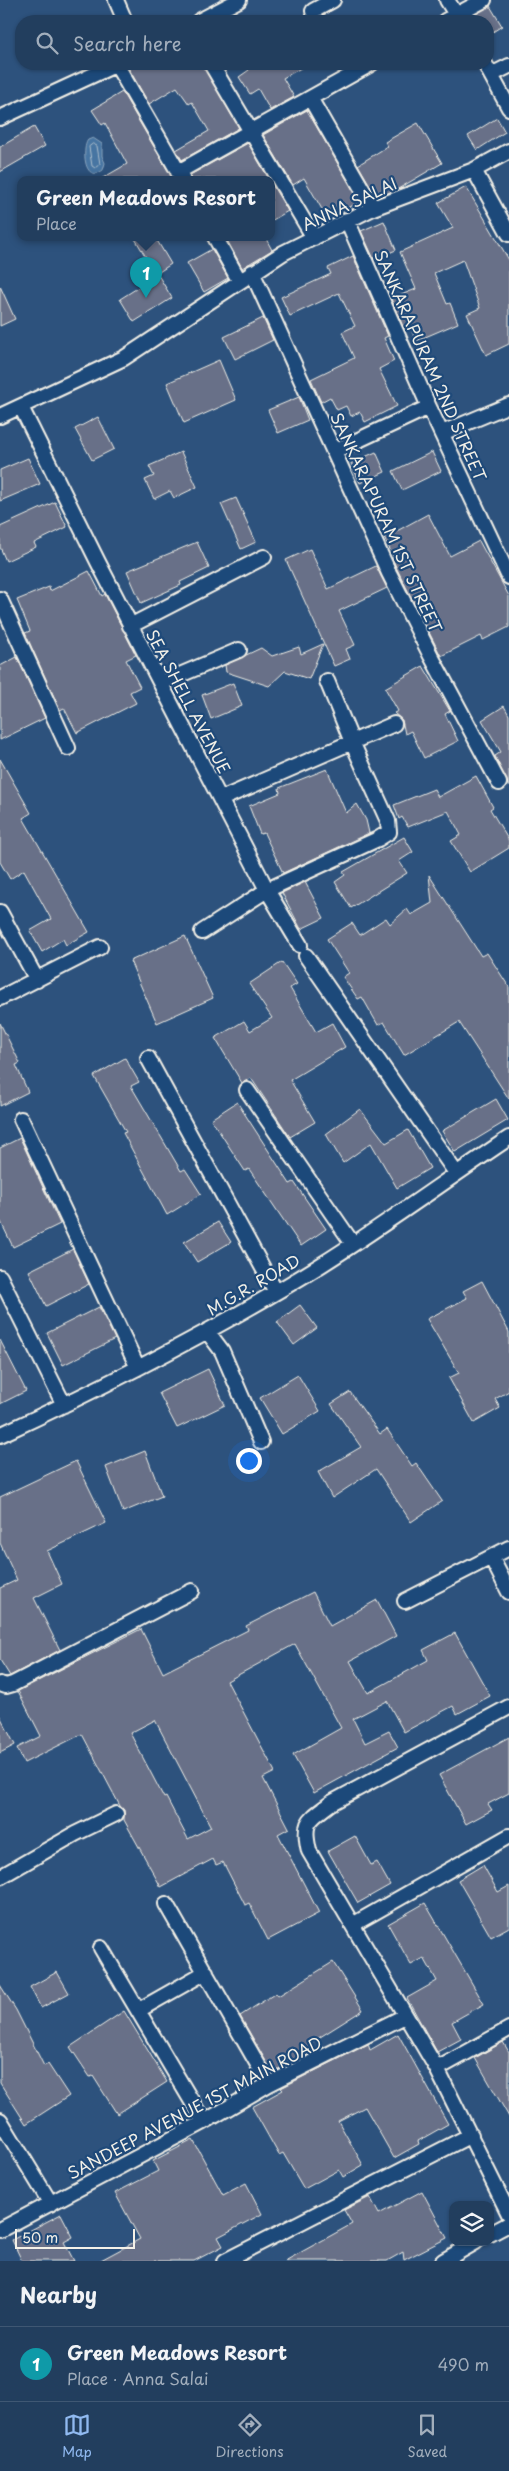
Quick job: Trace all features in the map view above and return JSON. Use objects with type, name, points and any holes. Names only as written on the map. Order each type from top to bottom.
[{"type":"street","points":[[116,0],[122,15]]},
{"type":"street","points":[[210,15],[239,0]]},
{"type":"street","points":[[313,10],[333,0]]},
{"type":"street","points":[[447,0],[453,15]]},
{"type":"street","points":[[460,15],[484,0]]},
{"type":"street","points":[[494,69],[509,66]]},
{"type":"street","points":[[0,118],[103,70]]},
{"type":"street","points":[[119,70],[180,176],[253,131],[359,70]]},
{"type":"street","points":[[215,70],[253,131],[314,238]]},
{"type":"street","points":[[488,70],[509,108]]},
{"type":"street","points":[[310,98],[373,208]]},
{"type":"street","name":"ANNA SALAI","points":[[0,416],[124,358],[239,280],[283,253],[373,208],[474,170],[509,150]]},
{"type":"street","points":[[474,170],[509,234]]},
{"type":"street","name":"SANKARAPURAM 2ND STREET","points":[[347,220],[429,407],[509,577]]},
{"type":"street","points":[[217,241],[239,280]]},
{"type":"street","name":"SANKARAPURAM 1ST STREET","points":[[252,272],[398,590],[499,783]]},
{"type":"street","points":[[442,433],[509,405]]},
{"type":"street","name":"SEA SHELL AVENUE","points":[[21,407],[130,626],[268,890],[303,951],[456,1173]]},
{"type":"street","points":[[335,451],[429,407]]},
{"type":"street","points":[[130,626],[264,557]]},
{"type":"street","points":[[0,599],[68,748]]},
{"type":"street","points":[[160,683],[239,650]]},
{"type":"street","points":[[202,932],[268,890],[378,839],[388,832],[388,821],[327,681]]},
{"type":"street","points":[[221,799],[394,724]]},
{"type":"street","points":[[0,912],[38,980]]},
{"type":"street","points":[[0,998],[100,947]]},
{"type":"street","points":[[148,1058],[276,1292]]},
{"type":"street","points":[[247,1090],[353,1244]]},
{"type":"street","points":[[21,1119],[138,1368]]},
{"type":"street","name":"M.G.R. ROAD","points":[[0,1435],[138,1368],[276,1292],[353,1244],[509,1138]]},
{"type":"street","points":[[0,1277],[64,1405]]},
{"type":"street","points":[[207,1331],[222,1351],[261,1442]]},
{"type":"street","points":[[405,1601],[509,1548]]},
{"type":"street","points":[[491,1557],[509,1592]]},
{"type":"street","points":[[0,1684],[6,1686],[13,1684],[192,1591]]},
{"type":"street","points":[[509,1707],[330,1803],[308,1821],[305,1832],[309,1850],[354,1924],[437,2069],[509,2214]]},
{"type":"street","points":[[0,1877],[75,1834],[116,1814]]},
{"type":"street","points":[[354,1924],[509,1836]]},
{"type":"street","points":[[166,1904],[269,2084]]},
{"type":"street","points":[[102,1948],[204,2122]]},
{"type":"street","points":[[138,2010],[206,1972]]},
{"type":"street","name":"SANDEEP AVENUE 1ST MAIN ROAD","points":[[0,2230],[204,2122],[269,2084],[406,2016]]},
{"type":"street","points":[[437,2069],[509,2029]]},
{"type":"street","points":[[0,2120],[51,2204]]},
{"type":"street","points":[[225,2261],[471,2135]]},
{"type":"street","points":[[494,2232],[509,2224]]},
{"type":"street","points":[[446,2260],[469,2246]]},
{"type":"water","points":[[93,138],[102,144],[102,156],[105,163],[103,170],[96,173],[88,169],[85,156],[86,144],[88,140]]},
{"type":"building","points":[[490,6],[502,26],[494,31],[494,15],[474,15]]},
{"type":"building","points":[[129,70],[205,70],[239,128],[182,160],[176,150],[209,131],[192,102],[189,104],[177,87],[149,104]]},
{"type":"building","points":[[249,70],[297,70],[283,78],[294,97],[270,110],[258,89],[250,94],[239,77]]},
{"type":"building","points":[[122,92],[171,176],[106,176],[127,164],[105,123],[102,125],[92,110]]},
{"type":"building","points":[[307,110],[360,202],[327,218],[304,178],[293,185],[263,135]]},
{"type":"building","points":[[497,118],[505,132],[477,150],[468,136]]},
{"type":"building","points":[[418,123],[442,163],[398,189],[377,197],[358,165],[388,146],[385,142]]},
{"type":"building","points":[[34,127],[45,146],[0,172],[0,147]]},
{"type":"building","points":[[248,143],[267,176],[190,176]]},
{"type":"building","points":[[466,187],[509,260],[509,344],[486,355],[467,314],[480,308],[463,260],[434,273],[447,304],[450,303],[458,323],[416,341],[410,326],[404,329],[391,299],[416,289],[400,252],[453,228],[438,203]]},
{"type":"building","points":[[275,190],[288,211],[275,219]]},
{"type":"building","points":[[384,221],[396,250],[374,259],[361,231]]},
{"type":"building","points":[[136,241],[157,241],[171,264],[156,274]]},
{"type":"building","points":[[228,241],[267,241],[272,250],[242,268]]},
{"type":"building","points":[[212,249],[228,278],[204,292],[187,263]]},
{"type":"building","points":[[353,256],[388,336],[384,338],[394,361],[379,369],[397,406],[365,422],[360,412],[351,416],[346,406],[337,410],[330,397],[321,402],[311,379],[354,358],[342,332],[355,326],[339,293],[290,316],[281,297],[331,274],[328,268]]},
{"type":"building","points":[[158,275],[172,298],[134,322],[120,299]]},
{"type":"building","points":[[0,286],[15,319],[0,326]]},
{"type":"building","points":[[263,318],[273,340],[235,359],[224,337]]},
{"type":"building","points":[[219,360],[236,400],[184,423],[167,383]]},
{"type":"building","points":[[299,397],[308,420],[278,433],[268,410]]},
{"type":"building","points":[[98,417],[114,449],[92,460],[75,429]]},
{"type":"building","points":[[181,452],[197,487],[174,498],[170,491],[154,499],[145,480],[154,476],[149,466]]},
{"type":"building","points":[[376,452],[385,472],[360,483],[351,463]]},
{"type":"building","points":[[432,452],[441,471],[402,490],[393,471]]},
{"type":"building","points":[[28,458],[40,484],[0,501],[0,470]]},
{"type":"building","points":[[236,498],[256,542],[241,549],[221,504]]},
{"type":"building","points":[[55,502],[67,527],[34,543],[36,547],[6,561],[0,547],[0,527]]},
{"type":"building","points":[[428,514],[450,556],[479,541],[509,596],[509,627],[483,640],[481,636],[441,656],[397,569],[392,558],[394,557],[384,538]]},
{"type":"building","points":[[197,542],[209,568],[180,582],[181,585],[141,603],[127,571]]},
{"type":"building","points":[[310,549],[328,589],[376,566],[387,588],[339,611],[355,645],[346,649],[350,659],[334,666],[286,560]]},
{"type":"building","points":[[89,571],[102,596],[105,594],[136,655],[126,660],[140,687],[130,692],[136,703],[77,733],[64,708],[60,710],[25,633],[30,631],[17,600],[49,587],[50,591]]},
{"type":"building","points":[[323,644],[309,679],[285,671],[269,686],[226,672],[225,665],[261,648],[272,656],[299,647],[301,654]]},
{"type":"building","points":[[17,657],[45,718],[0,740],[0,666]]},
{"type":"building","points":[[423,666],[450,711],[445,714],[458,741],[424,758],[411,731],[405,734],[402,720],[394,713],[398,711],[385,688]]},
{"type":"building","points":[[233,683],[242,706],[211,719],[202,695]]},
{"type":"building","points":[[504,706],[509,715],[509,787],[495,756],[501,752],[482,720]]},
{"type":"building","points":[[0,759],[31,813],[23,818],[89,932],[66,945],[63,939],[42,952],[30,931],[51,919],[24,870],[10,879],[0,862]]},
{"type":"building","points":[[327,769],[346,813],[357,804],[366,820],[369,833],[283,873],[264,833],[260,834],[249,806],[280,793],[279,788]]},
{"type":"building","points":[[476,776],[493,807],[490,809],[509,841],[509,848],[470,872],[451,841],[461,835],[448,811],[408,827],[402,817],[399,819],[394,805],[434,789],[438,797]]},
{"type":"building","points":[[404,837],[413,852],[399,861],[407,873],[351,908],[335,882],[345,875],[343,872]]},
{"type":"building","points":[[429,875],[481,956],[487,953],[509,987],[509,1099],[459,1022],[404,1055],[384,1022],[378,1025],[362,997],[358,999],[343,977],[349,973],[327,939],[352,923],[360,935],[386,918],[390,924],[407,909],[411,915],[432,903]]},
{"type":"building","points":[[305,882],[324,918],[301,929],[282,893]]},
{"type":"building","points":[[185,936],[213,998],[157,1023],[130,961]]},
{"type":"building","points":[[282,962],[297,984],[290,988],[316,1032],[332,1023],[345,1047],[290,1080],[315,1122],[290,1137],[251,1078],[242,1083],[215,1038],[244,1021],[250,1031],[272,1018],[249,984]]},
{"type":"building","points":[[0,1023],[20,1063],[16,1065],[28,1092],[0,1106]]},
{"type":"building","points":[[125,1058],[139,1082],[131,1086],[181,1171],[185,1169],[201,1194],[167,1215],[123,1133],[126,1132],[94,1076]]},
{"type":"building","points":[[496,1099],[508,1120],[455,1152],[442,1131]]},
{"type":"building","points":[[237,1102],[290,1184],[294,1182],[326,1229],[301,1246],[249,1169],[245,1171],[211,1119]]},
{"type":"building","points":[[360,1109],[386,1143],[408,1130],[430,1168],[397,1188],[371,1143],[343,1163],[326,1134]]},
{"type":"building","points":[[20,1138],[60,1224],[13,1247],[0,1220],[0,1148]]},
{"type":"building","points":[[218,1222],[231,1242],[197,1262],[184,1242]]},
{"type":"building","points":[[73,1249],[89,1284],[46,1306],[29,1271]]},
{"type":"building","points":[[482,1281],[509,1332],[509,1391],[495,1399],[500,1408],[474,1423],[449,1378],[459,1373],[427,1319],[467,1298],[463,1291]]},
{"type":"building","points":[[300,1305],[317,1328],[294,1345],[277,1322]]},
{"type":"building","points":[[99,1307],[115,1339],[63,1365],[47,1333]]},
{"type":"building","points":[[0,1340],[26,1391],[0,1404]]},
{"type":"building","points":[[208,1369],[225,1405],[177,1428],[159,1393]]},
{"type":"building","points":[[298,1375],[320,1411],[282,1434],[260,1398]]},
{"type":"building","points":[[350,1392],[380,1434],[387,1429],[412,1466],[416,1463],[442,1501],[411,1522],[376,1469],[332,1498],[318,1472],[361,1447],[331,1404]]},
{"type":"building","points":[[145,1451],[162,1496],[123,1512],[106,1467]]},
{"type":"building","points":[[76,1461],[106,1523],[47,1551],[62,1584],[34,1598],[60,1650],[10,1676],[0,1660],[0,1588],[17,1580],[0,1543],[0,1497]]},
{"type":"building","points":[[313,1592],[330,1626],[377,1600],[396,1636],[350,1661],[368,1693],[428,1660],[423,1650],[455,1633],[490,1696],[457,1714],[453,1706],[404,1732],[387,1701],[353,1719],[365,1743],[389,1731],[398,1747],[314,1793],[293,1755],[341,1728],[295,1644],[227,1681],[275,1772],[263,1778],[289,1828],[278,1834],[319,1913],[268,1940],[249,1903],[245,1905],[223,1862],[216,1865],[213,1859],[161,1887],[124,1820],[124,1810],[120,1806],[82,1734],[24,1763],[17,1748],[41,1736],[18,1691],[141,1629],[163,1673],[248,1630],[246,1626]],"holes":[[[155,1720],[211,1827],[188,1839],[130,1733]]]},
{"type":"building","points":[[0,1716],[15,1745],[0,1753]]},
{"type":"building","points":[[509,1737],[509,1793],[488,1804],[492,1810],[466,1824],[439,1775]]},
{"type":"building","points":[[355,1836],[371,1865],[377,1862],[390,1885],[358,1903],[328,1851]]},
{"type":"building","points":[[483,1865],[498,1892],[509,1886],[509,1927],[491,1937],[458,1880]]},
{"type":"building","points":[[425,1903],[484,2004],[452,2022],[461,2039],[437,2052],[407,1998],[437,1981],[424,1958],[411,1965],[388,1924]]},
{"type":"building","points":[[333,1962],[363,2010],[309,2044],[314,2052],[272,2072],[240,2016],[276,1993],[278,1996]]},
{"type":"building","points":[[57,1972],[69,1993],[41,2008],[30,1987]]},
{"type":"building","points":[[0,1985],[16,2010],[44,2066],[48,2064],[69,2096],[26,2124],[0,2083]]},
{"type":"building","points":[[124,2011],[167,2082],[117,2114],[93,2076],[90,2077],[70,2047]]},
{"type":"building","points":[[398,2034],[448,2124],[418,2141],[419,2144],[394,2158],[365,2107],[338,2121],[363,2165],[343,2177],[339,2170],[304,2189],[283,2153],[279,2155],[252,2107],[283,2090],[281,2088],[368,2044],[370,2050]]},
{"type":"building","points":[[503,2042],[509,2052],[509,2117],[475,2058]]},
{"type":"building","points":[[193,2140],[223,2195],[246,2183],[262,2214],[218,2237],[223,2246],[194,2261],[99,2261],[140,2239],[115,2193],[158,2171],[153,2161]]},
{"type":"building","points":[[422,2191],[447,2238],[404,2260],[403,2252],[387,2261],[285,2261],[352,2224],[344,2210],[370,2197],[379,2214]]},
{"type":"building","points":[[61,2214],[73,2237],[64,2242],[74,2261],[22,2261],[12,2240]]},
{"type":"place","name":"Green Meadows Resort","points":[[146,298]]}]
